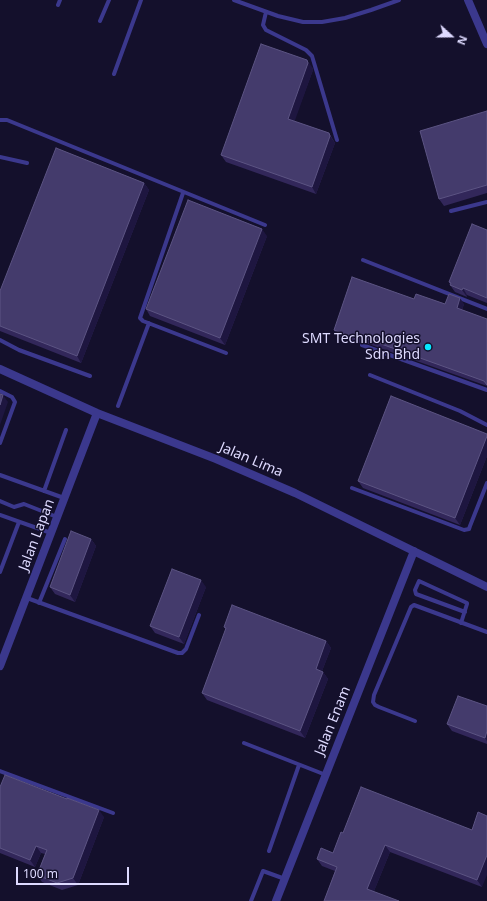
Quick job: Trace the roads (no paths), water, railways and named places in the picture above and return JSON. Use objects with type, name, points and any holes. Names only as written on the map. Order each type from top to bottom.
[{"type":"street","points":[[468,0],[487,42]]},
{"type":"street","name":"Jalan Lima","points":[[0,369],[97,413],[257,476],[487,586]]},
{"type":"street","name":"Jalan Lapan","points":[[0,666],[97,413]]},
{"type":"street","name":"Jalan Enam","points":[[276,901],[414,551]]},
{"type":"lane","points":[[58,5],[60,0]]},
{"type":"lane","points":[[100,21],[109,0]]},
{"type":"lane","points":[[114,74],[141,0]]},
{"type":"lane","points":[[234,0],[278,16],[303,22],[322,22],[351,16],[399,0]]},
{"type":"lane","points":[[266,12],[263,25],[266,30],[306,50],[312,56],[337,140]]},
{"type":"lane","points":[[0,120],[7,120],[183,193],[265,225]]},
{"type":"lane","points":[[0,157],[27,163]]},
{"type":"lane","points":[[183,193],[140,314],[140,318],[143,321],[226,354]]},
{"type":"lane","points":[[451,211],[487,202]]},
{"type":"lane","points":[[363,260],[487,309]]},
{"type":"lane","points":[[118,406],[149,323]]},
{"type":"lane","points":[[0,340],[22,351],[90,376]]},
{"type":"lane","points":[[362,345],[487,390]]},
{"type":"lane","points":[[370,375],[460,411],[487,425]]},
{"type":"lane","points":[[0,392],[12,397],[15,402],[0,443]]},
{"type":"lane","points":[[44,491],[66,430]]},
{"type":"lane","points":[[0,475],[65,498]]},
{"type":"lane","points":[[352,488],[464,530],[469,529],[487,483]]},
{"type":"lane","points":[[0,501],[14,506],[24,504],[57,517]]},
{"type":"lane","points":[[0,515],[51,533]]},
{"type":"lane","points":[[0,572],[19,522]]},
{"type":"lane","points":[[39,603],[65,539]]},
{"type":"lane","points":[[461,623],[465,612],[467,604],[466,602],[419,581],[415,591],[416,594],[465,612]]},
{"type":"lane","points":[[27,598],[178,653],[182,653],[186,649],[199,615]]},
{"type":"lane","points":[[415,720],[375,705],[373,702],[374,696],[409,609],[414,605],[487,632]]},
{"type":"lane","points":[[244,743],[326,775]]},
{"type":"lane","points":[[269,851],[299,765]]},
{"type":"lane","points":[[0,771],[113,813]]},
{"type":"lane","points":[[251,901],[263,871],[285,879]]},
{"type":"place","name":"SMT Technologies Sdn Bhd","points":[[428,347]]}]
